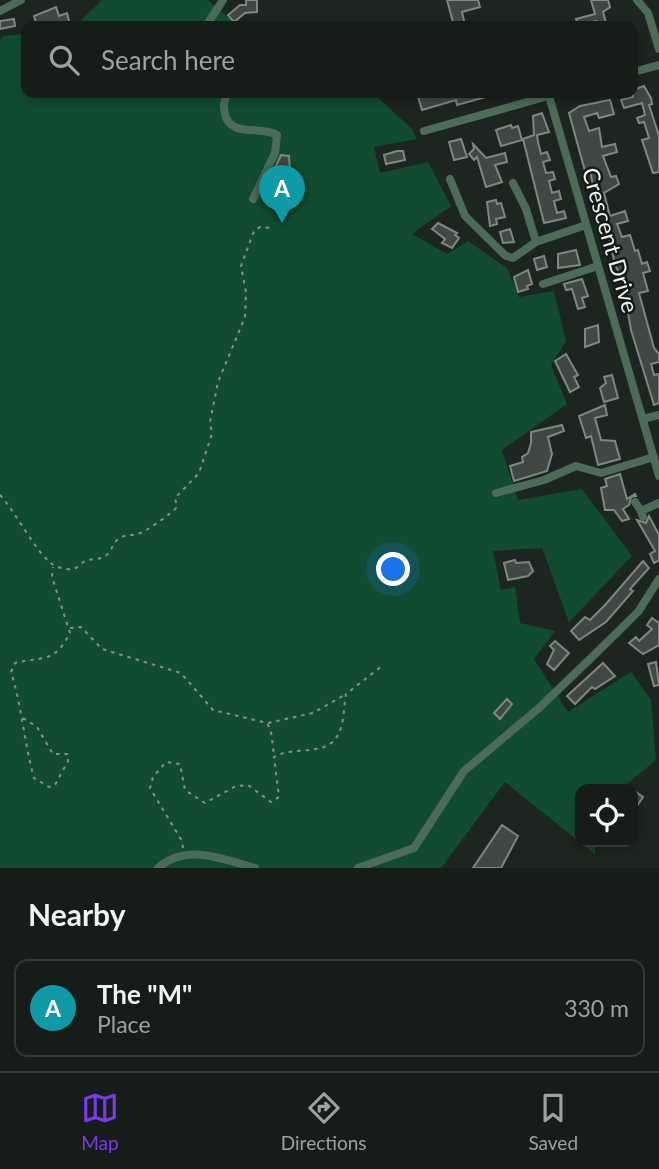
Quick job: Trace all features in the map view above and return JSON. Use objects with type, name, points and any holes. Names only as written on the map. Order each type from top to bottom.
[{"type":"street","points":[[0,11],[21,0]]},
{"type":"street","points":[[209,21],[223,0]]},
{"type":"street","points":[[637,0],[648,13],[659,49]]},
{"type":"street","points":[[638,71],[659,65]]},
{"type":"street","points":[[226,98],[223,104],[226,120],[233,126],[242,130],[264,129],[277,135],[275,153],[253,200]]},
{"type":"street","points":[[424,131],[542,98]]},
{"type":"street","name":"Crescent Drive","points":[[550,98],[659,476]]},
{"type":"street","points":[[450,179],[465,216],[506,256],[513,257],[536,242],[586,225]]},
{"type":"street","points":[[513,183],[526,209],[536,242]]},
{"type":"street","points":[[543,284],[598,266]]},
{"type":"street","points":[[643,419],[659,415]]},
{"type":"street","points":[[496,493],[544,480],[576,466],[601,473],[654,457]]},
{"type":"street","points":[[635,502],[642,514],[659,503]]},
{"type":"street","points":[[358,868],[414,848],[464,771],[555,693],[638,612],[659,579]]},
{"type":"street","points":[[159,868],[176,856],[207,854],[255,868]]},
{"type":"path","points":[[0,495],[54,566],[66,569],[73,569],[94,558],[102,558],[109,554],[114,542],[125,535],[140,534],[162,517],[169,516],[177,507],[175,498],[180,490],[199,473],[212,434],[211,422],[218,382],[246,317],[246,292],[241,266],[254,232],[260,227],[271,228]]},
{"type":"path","points":[[23,718],[37,727],[53,754],[68,754],[68,761],[55,785],[49,787],[34,778],[11,670],[15,663],[44,660],[54,655],[70,633],[52,576],[54,566]]},
{"type":"path","points":[[68,628],[81,627],[102,649],[181,673],[213,710],[267,723],[313,713],[346,694],[382,666]]},
{"type":"path","points":[[274,757],[292,750],[327,747],[334,742],[341,731],[346,694]]},
{"type":"path","points":[[184,856],[183,841],[150,788],[158,770],[170,761],[180,764],[185,790],[205,803],[236,786],[248,785],[271,802],[278,797],[271,731],[267,723]]},
{"type":"green space","points":[[102,0],[208,0],[232,21],[80,21]]},
{"type":"green space","points":[[21,34],[21,98],[378,98],[411,128],[417,139],[374,147],[380,173],[428,162],[451,206],[412,234],[447,254],[468,241],[507,268],[519,297],[554,291],[566,341],[551,365],[567,404],[502,450],[518,500],[582,489],[632,556],[569,622],[542,548],[493,551],[501,590],[515,587],[520,623],[555,631],[534,659],[568,712],[631,672],[651,700],[656,760],[627,784],[575,784],[575,838],[505,782],[441,868],[0,868],[0,40],[3,36]]},
{"type":"building","points":[[246,0],[257,0],[257,12],[245,13],[235,21],[228,15],[240,5],[246,5]]},
{"type":"building","points":[[447,0],[478,0],[480,7],[462,12],[464,21],[453,21]]},
{"type":"building","points":[[591,0],[608,0],[610,7],[603,12],[606,21],[577,21],[576,19],[595,14]]},
{"type":"building","points":[[56,7],[59,16],[67,13],[69,21],[36,21],[34,16]]},
{"type":"building","points":[[14,19],[15,26],[0,29],[0,21]]},
{"type":"building","points":[[644,86],[651,98],[652,104],[649,105],[659,136],[659,172],[653,173],[642,140],[649,138],[644,122],[639,123],[637,118],[645,115],[642,103],[624,108],[621,100],[638,98],[638,88]]},
{"type":"building","points":[[418,98],[482,98],[457,105],[456,100],[422,110]]},
{"type":"building","points":[[610,100],[614,114],[599,118],[597,113],[584,117],[589,131],[599,128],[602,147],[615,144],[617,152],[603,156],[611,177],[616,176],[619,184],[604,193],[610,216],[625,211],[628,221],[617,224],[622,237],[630,235],[642,264],[647,262],[650,271],[643,273],[648,291],[639,293],[654,348],[659,354],[659,362],[651,364],[654,375],[659,374],[659,403],[654,405],[631,330],[622,278],[615,265],[605,219],[595,197],[590,170],[585,171],[569,113],[580,106]]},
{"type":"building","points":[[542,113],[549,132],[537,135],[538,142],[541,154],[547,152],[550,160],[543,162],[546,173],[553,172],[555,179],[549,181],[552,193],[559,191],[561,199],[554,201],[557,213],[564,211],[566,218],[544,223],[523,139],[534,135],[533,116]]},
{"type":"building","points":[[511,125],[512,128],[518,126],[522,140],[501,146],[496,130]]},
{"type":"building","points":[[461,139],[467,157],[454,160],[449,142]]},
{"type":"building","points":[[473,144],[486,158],[505,153],[507,162],[495,165],[502,182],[486,187],[477,157],[474,160],[469,154],[474,149]]},
{"type":"building","points":[[403,151],[405,160],[386,164],[384,155]]},
{"type":"building","points":[[281,155],[289,156],[290,173],[277,183],[270,179]]},
{"type":"building","points":[[496,200],[497,204],[501,203],[505,217],[496,219],[497,224],[490,226],[487,202]]},
{"type":"building","points":[[438,223],[457,233],[455,235],[459,238],[452,248],[442,243],[445,239],[432,229]]},
{"type":"building","points":[[510,229],[514,242],[503,243],[500,232]]},
{"type":"building","points":[[576,250],[580,265],[558,268],[558,254]]},
{"type":"building","points":[[544,256],[547,267],[537,270],[534,259]]},
{"type":"building","points":[[528,270],[532,284],[527,286],[528,289],[518,292],[514,277]]},
{"type":"building","points":[[582,279],[588,296],[582,298],[585,307],[578,309],[572,289],[566,290],[564,284]]},
{"type":"building","points":[[598,325],[599,342],[585,347],[585,329]]},
{"type":"building","points":[[566,354],[578,375],[574,377],[579,387],[570,392],[555,361]]},
{"type":"building","points":[[612,375],[618,398],[604,402],[600,388],[606,383],[604,377]]},
{"type":"building","points":[[605,405],[607,415],[595,418],[601,440],[615,441],[620,459],[598,465],[591,436],[586,438],[579,416]]},
{"type":"building","points":[[562,425],[564,431],[548,437],[552,454],[547,471],[514,481],[510,466],[523,462],[522,457],[528,453],[531,443],[531,432]]},
{"type":"building","points":[[620,474],[627,499],[635,494],[636,496],[631,497],[629,505],[623,509],[629,519],[622,521],[614,510],[605,510],[601,488],[607,486],[605,479]]},
{"type":"building","points":[[649,516],[659,535],[659,560],[654,563],[650,554],[655,551],[637,520],[646,523]]},
{"type":"building","points":[[515,560],[516,563],[529,562],[533,571],[528,576],[508,580],[504,563]]},
{"type":"building","points":[[643,561],[649,568],[630,589],[633,591],[606,622],[579,640],[571,631],[585,617],[590,620]]},
{"type":"building","points":[[652,618],[659,623],[659,645],[643,654],[629,643],[636,637],[639,641],[652,629],[647,625]]},
{"type":"building","points":[[555,641],[569,653],[554,670],[547,664],[554,650],[550,646]]},
{"type":"building","points":[[656,662],[659,685],[654,686],[648,664]]},
{"type":"building","points":[[603,663],[615,676],[595,689],[592,687],[575,704],[567,696]]},
{"type":"building","points":[[507,699],[512,704],[500,719],[494,713]]},
{"type":"building","points":[[502,825],[518,836],[501,868],[473,868]]},
{"type":"place","name":"The \"M\"","points":[[282,223]]}]
